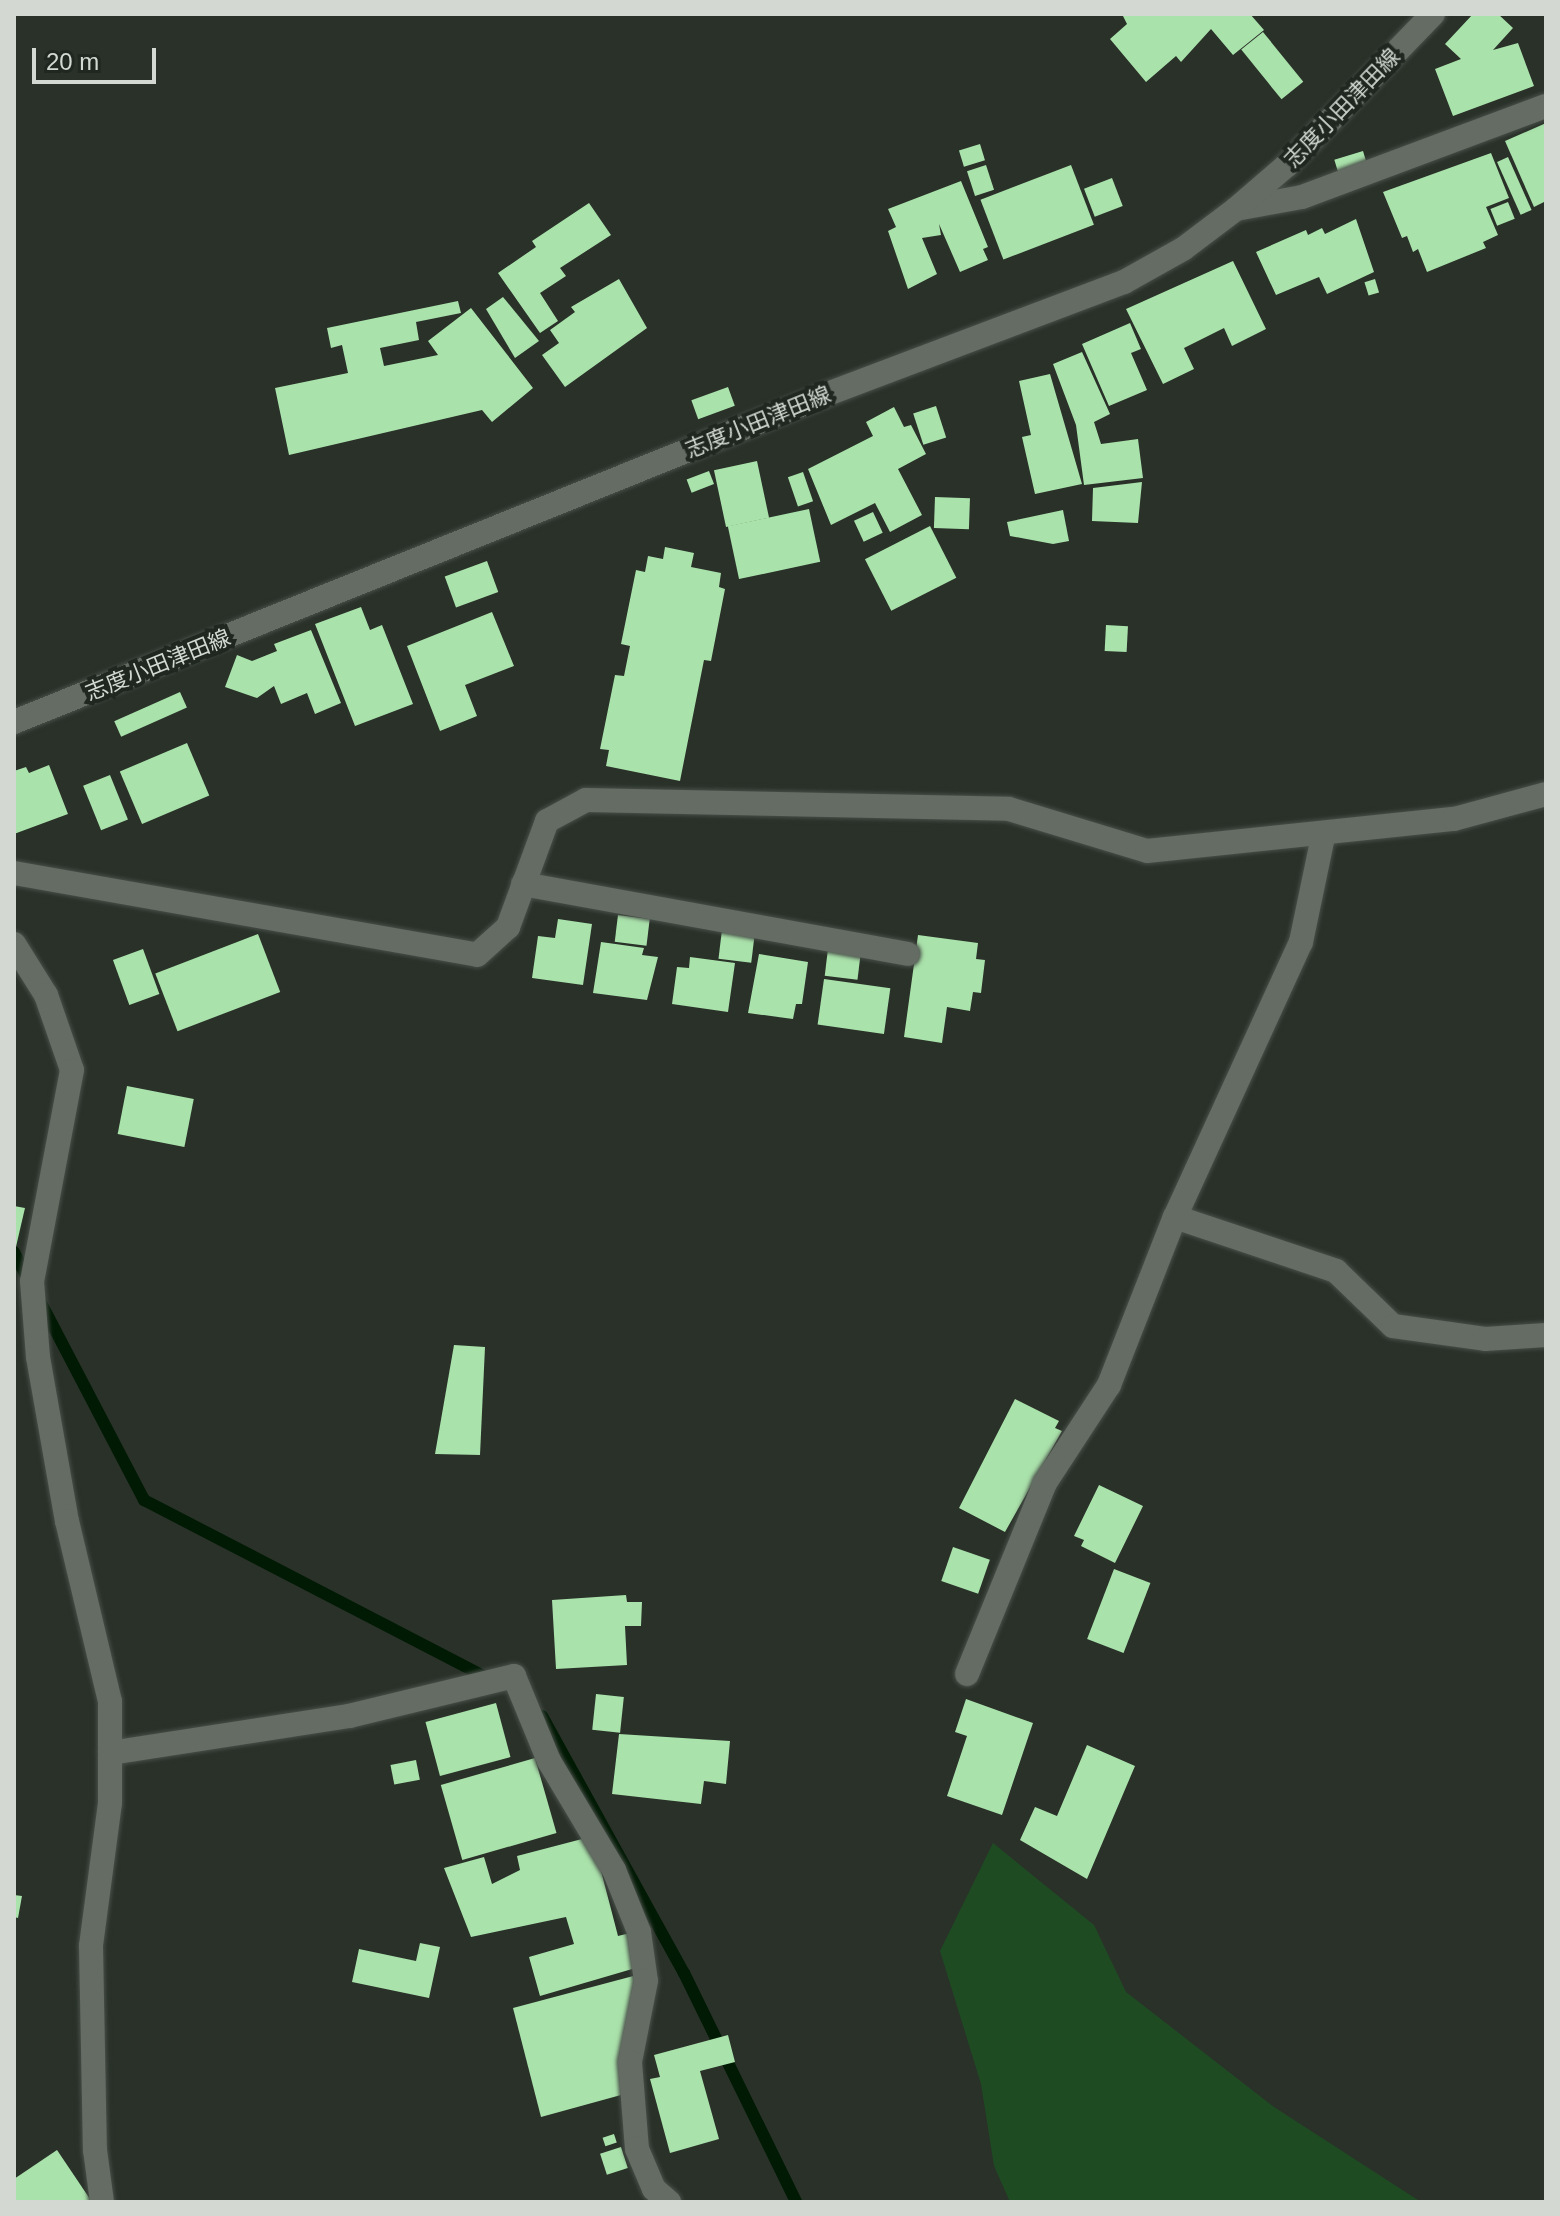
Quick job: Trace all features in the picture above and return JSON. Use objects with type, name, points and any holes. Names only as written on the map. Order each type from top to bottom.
[{"type":"street","name":"志度小田津田線","points":[[14,722],[830,393],[1124,282],[1183,249],[1287,165],[1433,14]]},
{"type":"street","points":[[1236,209],[1302,197],[1546,106]]},
{"type":"street","points":[[14,873],[477,955],[508,927],[547,821],[586,800],[1009,809],[1147,851],[1323,837],[1454,819],[1546,794]]},
{"type":"street","points":[[967,1674],[1045,1483],[1109,1385],[1175,1217],[1301,942],[1323,837]]},
{"type":"street","points":[[523,884],[908,954]]},
{"type":"street","points":[[14,944],[46,995],[72,1070],[32,1281],[38,1357],[67,1521],[110,1701],[110,1803],[91,1946],[95,2150],[102,2202]]},
{"type":"street","points":[[1175,1217],[1336,1271],[1393,1326],[1485,1339],[1546,1335]]},
{"type":"street","points":[[110,1753],[349,1716],[514,1676],[549,1761],[614,1870],[639,1932],[646,1981],[630,2062],[637,2149],[654,2189],[669,2202]]},
{"type":"green space","points":[[993,1843],[1094,1925],[1126,1992],[1274,2107],[1421,2202],[1010,2202],[994,2166],[981,2084],[940,1951]]},
{"type":"building","points":[[1122,14],[1250,14],[1264,30],[1233,55],[1211,29],[1181,62],[1176,56],[1146,82],[1110,39],[1127,24]]},
{"type":"building","points":[[1473,14],[1498,14],[1513,28],[1493,50],[1518,43],[1534,86],[1453,116],[1435,69],[1461,59],[1445,44]]},
{"type":"building","points":[[1263,32],[1303,82],[1282,99],[1241,50]]},
{"type":"building","points":[[1546,123],[1546,201],[1534,207],[1505,141]]},
{"type":"building","points":[[980,144],[985,160],[964,167],[959,150]]},
{"type":"building","points":[[1363,151],[1367,164],[1338,173],[1334,160]]},
{"type":"building","points":[[1491,153],[1509,198],[1486,207],[1498,235],[1483,242],[1486,248],[1427,272],[1418,249],[1413,252],[1407,236],[1402,238],[1383,192]]},
{"type":"building","points":[[1508,157],[1532,210],[1521,215],[1497,162]]},
{"type":"building","points":[[986,165],[994,190],[975,196],[967,171]]},
{"type":"building","points":[[1071,165],[1094,225],[1003,260],[980,200]]},
{"type":"building","points":[[1112,178],[1123,206],[1095,217],[1084,189]]},
{"type":"building","points":[[961,181],[988,247],[983,249],[988,260],[960,272],[939,224],[941,235],[922,238],[937,274],[908,289],[888,231],[896,227],[888,209]]},
{"type":"building","points":[[1508,202],[1515,219],[1497,226],[1490,209]]},
{"type":"building","points":[[589,203],[611,235],[560,268],[566,276],[540,293],[558,321],[540,333],[498,273],[536,247],[532,241]]},
{"type":"building","points":[[1356,219],[1374,272],[1327,294],[1319,277],[1276,295],[1256,252],[1306,230],[1308,235],[1322,228],[1325,234]]},
{"type":"building","points":[[1233,261],[1266,329],[1232,346],[1224,328],[1184,348],[1194,369],[1163,384],[1126,309]]},
{"type":"building","points":[[619,279],[647,328],[565,387],[542,355],[559,343],[550,330],[575,312],[571,307]]},
{"type":"building","points":[[1375,279],[1379,292],[1369,296],[1364,282]]},
{"type":"building","points":[[503,297],[539,341],[515,358],[486,309]]},
{"type":"building","points":[[458,301],[461,313],[416,322],[419,340],[380,348],[384,366],[438,355],[428,341],[471,308],[533,388],[492,422],[482,410],[289,455],[275,388],[348,373],[342,345],[331,348],[327,328]]},
{"type":"building","points":[[1130,323],[1141,349],[1131,353],[1147,390],[1109,406],[1082,344]]},
{"type":"building","points":[[1082,352],[1110,414],[1094,422],[1101,444],[1138,439],[1143,478],[1084,485],[1076,425],[1053,364]]},
{"type":"building","points":[[1050,374],[1082,484],[1035,494],[1022,437],[1031,435],[1019,381]]},
{"type":"building","points":[[728,387],[735,406],[698,419],[691,400]]},
{"type":"building","points":[[936,406],[946,437],[923,445],[913,413]]},
{"type":"building","points":[[894,407],[904,427],[911,425],[926,454],[898,469],[922,515],[890,532],[875,503],[831,525],[808,469],[873,436],[866,422]]},
{"type":"building","points":[[757,461],[769,518],[726,527],[714,470]]},
{"type":"building","points":[[709,471],[714,484],[692,493],[687,480]]},
{"type":"building","points":[[803,472],[813,501],[798,507],[788,477]]},
{"type":"building","points":[[1142,482],[1138,523],[1092,521],[1093,488]]},
{"type":"building","points":[[935,497],[970,498],[969,529],[934,528]]},
{"type":"building","points":[[809,509],[820,562],[739,579],[728,526]]},
{"type":"building","points":[[1063,510],[1069,541],[1053,544],[1010,536],[1007,522]]},
{"type":"building","points":[[873,512],[883,533],[864,542],[854,521]]},
{"type":"building","points":[[930,526],[956,578],[891,611],[865,559]]},
{"type":"building","points":[[665,547],[694,553],[691,567],[721,573],[719,587],[725,589],[711,661],[704,660],[680,781],[606,766],[609,750],[600,749],[615,675],[624,676],[630,646],[621,644],[636,570],[645,572],[648,556],[663,559]]},
{"type":"building","points":[[487,561],[498,592],[456,607],[445,576]]},
{"type":"building","points":[[361,607],[370,630],[382,625],[413,704],[355,726],[315,624]]},
{"type":"building","points":[[492,612],[514,666],[465,685],[477,716],[440,731],[407,646]]},
{"type":"building","points":[[1106,625],[1128,626],[1127,652],[1105,651]]},
{"type":"building","points":[[311,630],[341,703],[315,714],[307,693],[281,704],[274,686],[257,698],[225,687],[237,655],[252,661],[277,651],[274,644]]},
{"type":"building","points":[[180,692],[187,708],[121,737],[114,721]]},
{"type":"building","points":[[187,743],[209,795],[142,824],[120,772]]},
{"type":"building","points":[[49,765],[68,814],[14,834],[14,771],[26,767],[29,773]]},
{"type":"building","points":[[110,775],[128,820],[101,830],[83,786]]},
{"type":"building","points":[[618,915],[650,919],[646,946],[615,942]]},
{"type":"building","points":[[558,919],[592,924],[583,985],[532,978],[538,936],[555,938]]},
{"type":"building","points":[[722,930],[755,934],[751,963],[718,959]]},
{"type":"building","points":[[258,934],[280,992],[178,1031],[155,973]]},
{"type":"building","points":[[918,935],[978,943],[976,959],[985,960],[981,993],[973,992],[970,1011],[947,1007],[942,1043],[904,1037]]},
{"type":"building","points":[[601,942],[644,948],[642,955],[658,957],[647,1000],[593,993]]},
{"type":"building","points":[[143,949],[159,994],[129,1005],[113,960]]},
{"type":"building","points":[[828,949],[861,953],[857,980],[825,976]]},
{"type":"building","points":[[759,954],[808,962],[802,1004],[796,1004],[793,1019],[748,1013]]},
{"type":"building","points":[[690,957],[735,963],[728,1012],[672,1004],[677,967],[689,968]]},
{"type":"building","points":[[824,979],[890,988],[884,1034],[818,1025]]},
{"type":"building","points":[[127,1086],[194,1099],[184,1147],[118,1134]]},
{"type":"building","points":[[14,1206],[25,1208],[15,1251],[14,1251]]},
{"type":"building","points":[[454,1345],[485,1347],[480,1455],[435,1454]]},
{"type":"building","points":[[1015,1399],[1059,1421],[1055,1428],[1062,1431],[1005,1532],[959,1508]]},
{"type":"building","points":[[1099,1485],[1143,1506],[1115,1563],[1081,1546],[1084,1540],[1074,1536]]},
{"type":"building","points":[[953,1547],[990,1560],[978,1594],[941,1581]]},
{"type":"building","points":[[1114,1569],[1150,1583],[1124,1653],[1087,1639]]},
{"type":"building","points":[[626,1595],[627,1602],[642,1602],[641,1626],[625,1626],[627,1665],[556,1669],[552,1600]]},
{"type":"building","points":[[596,1694],[624,1697],[620,1733],[592,1730]]},
{"type":"building","points":[[966,1699],[1033,1723],[1002,1815],[947,1796],[967,1736],[955,1732]]},
{"type":"building","points":[[496,1703],[510,1757],[440,1776],[425,1722]]},
{"type":"building","points":[[619,1734],[730,1741],[726,1784],[704,1781],[701,1804],[612,1794]]},
{"type":"building","points":[[1087,1745],[1135,1766],[1087,1879],[1020,1840],[1035,1807],[1057,1816]]},
{"type":"building","points":[[535,1758],[556,1833],[462,1860],[441,1785]]},
{"type":"building","points":[[416,1760],[420,1780],[394,1785],[390,1765]]},
{"type":"building","points":[[582,1839],[599,1863],[618,1936],[630,1933],[639,1967],[540,1996],[529,1957],[574,1944],[566,1917],[471,1937],[444,1868],[484,1857],[492,1884],[520,1870],[517,1856]]},
{"type":"building","points":[[14,1895],[22,1896],[18,1918],[14,1917]]},
{"type":"building","points":[[420,1943],[440,1947],[429,1998],[352,1982],[359,1949],[416,1961]]},
{"type":"building","points":[[637,1975],[621,2095],[541,2117],[513,2008]]},
{"type":"building","points":[[728,2035],[735,2062],[700,2071],[719,2139],[670,2153],[650,2079],[660,2077],[654,2055]]},
{"type":"building","points":[[614,2134],[617,2143],[605,2146],[603,2138]]},
{"type":"building","points":[[621,2147],[628,2168],[607,2175],[600,2154]]},
{"type":"building","points":[[57,2150],[92,2202],[14,2202],[14,2179]]},
{"type":"waterway","points":[[14,1252],[29,1281]]},
{"type":"waterway","points":[[40,1301],[144,1500],[489,1679]]},
{"type":"waterway","points":[[542,1716],[684,1973],[796,2202]]}]
